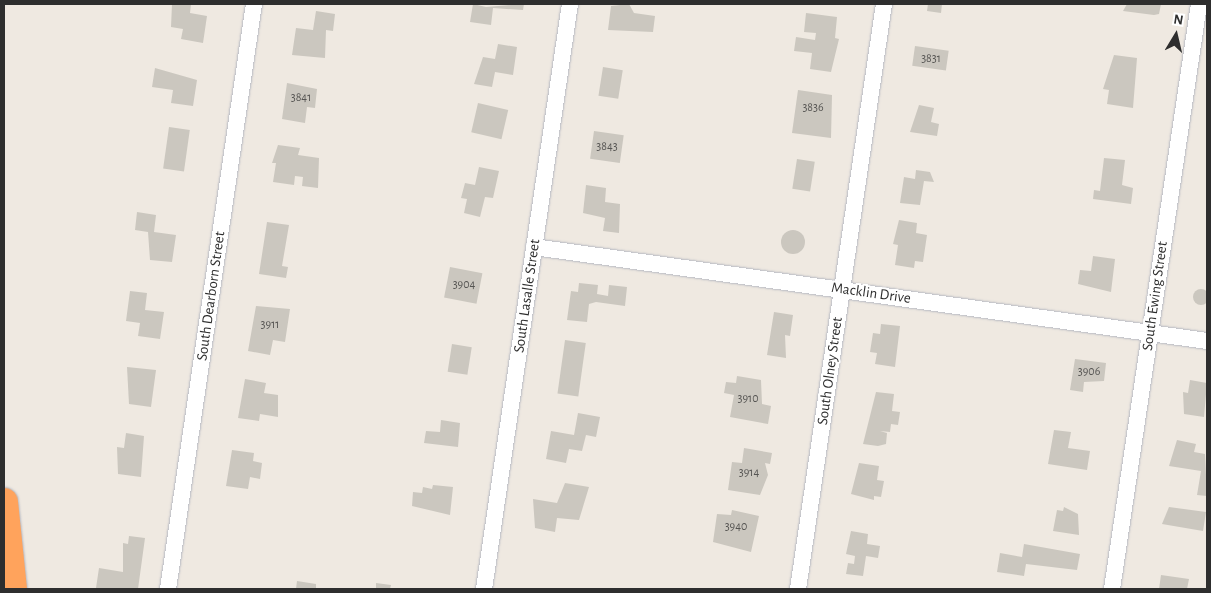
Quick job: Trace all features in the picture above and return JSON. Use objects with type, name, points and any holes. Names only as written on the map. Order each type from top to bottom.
[{"type":"highway","points":[[4,502],[13,589]]},
{"type":"street","name":"South Dearborn Street","points":[[168,589],[254,4]]},
{"type":"street","name":"South Lasalle Street","points":[[484,589],[570,4]]},
{"type":"street","name":"South Olney Street","points":[[798,589],[884,4]]},
{"type":"street","name":"South Ewing Street","points":[[1112,589],[1198,4]]},
{"type":"street","name":"Macklin Drive","points":[[534,246],[1207,341]]},
{"type":"building","points":[[172,4],[191,4],[190,13],[207,16],[203,43],[181,39],[183,29],[171,27]]},
{"type":"building","points":[[473,4],[486,7],[524,4],[523,10],[493,8],[491,25],[470,22]]},
{"type":"building","points":[[629,4],[634,13],[655,16],[653,32],[608,30],[611,6]]},
{"type":"building","points":[[928,4],[942,4],[941,13],[927,11]]},
{"type":"building","points":[[1127,4],[1161,4],[1159,14],[1154,15],[1123,11]]},
{"type":"building","points":[[316,11],[335,14],[333,31],[326,30],[325,58],[292,55],[296,28],[313,30]]},
{"type":"building","points":[[806,13],[837,17],[835,38],[839,39],[831,72],[810,69],[812,53],[794,51],[796,37],[815,40],[816,33],[804,32]]},
{"type":"building","points":[[498,44],[517,47],[513,75],[495,72],[492,87],[474,84],[483,57],[495,59]]},
{"type":"building","points":[[915,46],[949,51],[946,71],[912,66]]},
{"type":"building","points":[[1114,55],[1137,58],[1133,108],[1107,104],[1109,90],[1103,89]]},
{"type":"building","points":[[603,67],[623,70],[618,99],[598,96]]},
{"type":"building","points":[[155,68],[197,80],[193,106],[171,103],[173,90],[152,87]]},
{"type":"building","points":[[287,83],[317,89],[315,108],[307,107],[305,123],[282,119]]},
{"type":"building","points":[[798,90],[832,95],[831,138],[792,133]]},
{"type":"building","points":[[478,103],[508,110],[501,139],[471,132]]},
{"type":"building","points":[[919,105],[934,108],[931,122],[939,124],[937,136],[910,132]]},
{"type":"building","points":[[169,127],[190,130],[184,172],[163,169]]},
{"type":"building","points":[[594,131],[624,135],[620,163],[590,159]]},
{"type":"building","points":[[278,145],[300,148],[298,155],[319,158],[318,188],[302,186],[303,177],[295,176],[294,185],[273,182],[276,163],[272,163]]},
{"type":"building","points":[[1104,158],[1125,160],[1122,185],[1133,188],[1131,204],[1093,199],[1094,190],[1100,191]]},
{"type":"building","points":[[797,159],[815,162],[810,191],[792,189]]},
{"type":"building","points":[[479,167],[499,171],[493,198],[485,197],[480,217],[464,213],[467,199],[461,198],[465,183],[475,185]]},
{"type":"building","points":[[916,170],[930,172],[934,182],[924,181],[920,205],[900,203],[904,177],[915,179]]},
{"type":"building","points":[[586,185],[606,188],[605,202],[620,204],[619,233],[603,231],[605,218],[583,213]]},
{"type":"building","points":[[137,212],[156,215],[154,232],[176,235],[172,262],[150,260],[148,232],[135,230]]},
{"type":"building","points":[[899,220],[917,223],[916,233],[927,235],[923,262],[915,261],[914,268],[895,265],[898,245],[893,244]]},
{"type":"building","points":[[267,222],[289,225],[282,266],[288,267],[286,278],[259,274]]},
{"type":"building","points":[[793,230],[802,233],[805,242],[802,251],[793,254],[784,251],[781,242],[784,233]]},
{"type":"building","points":[[1093,256],[1115,259],[1111,292],[1078,284],[1080,270],[1091,271]]},
{"type":"building","points":[[450,267],[482,273],[476,304],[444,297]]},
{"type":"building","points":[[579,283],[598,285],[597,294],[608,296],[609,285],[627,287],[625,306],[596,302],[589,304],[587,322],[567,320],[571,291],[578,292]]},
{"type":"building","points":[[1198,289],[1204,289],[1209,294],[1207,303],[1198,305],[1193,300],[1193,294]]},
{"type":"building","points":[[130,291],[147,293],[145,310],[164,312],[160,339],[138,336],[140,323],[126,321]]},
{"type":"building","points":[[256,306],[290,309],[285,342],[273,340],[270,355],[248,351]]},
{"type":"building","points":[[774,312],[793,315],[790,336],[785,335],[786,358],[767,355]]},
{"type":"building","points":[[881,324],[900,326],[895,367],[875,364],[877,353],[870,352],[873,333],[880,334]]},
{"type":"building","points":[[565,340],[586,343],[578,396],[557,393]]},
{"type":"building","points":[[452,344],[472,347],[467,375],[448,372]]},
{"type":"building","points":[[1075,359],[1106,363],[1104,381],[1084,382],[1083,392],[1070,390]]},
{"type":"building","points":[[127,367],[156,370],[151,407],[129,404]]},
{"type":"building","points":[[737,376],[761,380],[762,404],[771,406],[768,424],[730,417],[734,395],[724,393],[726,382],[736,383]]},
{"type":"building","points":[[245,379],[266,383],[264,393],[278,395],[278,417],[260,414],[259,421],[238,418]]},
{"type":"building","points":[[1190,380],[1207,383],[1204,417],[1184,414],[1183,392],[1188,393]]},
{"type":"building","points":[[876,392],[894,394],[892,411],[900,412],[898,425],[891,424],[890,432],[880,431],[887,433],[886,444],[878,446],[863,444]]},
{"type":"building","points":[[578,413],[600,417],[596,437],[586,435],[582,451],[569,449],[566,463],[546,459],[551,431],[574,435]]},
{"type":"building","points":[[441,420],[460,423],[458,447],[424,443],[426,431],[440,432]]},
{"type":"building","points":[[1054,430],[1071,432],[1068,448],[1090,451],[1087,470],[1048,464]]},
{"type":"building","points":[[126,433],[144,436],[141,477],[118,474],[117,447],[124,448]]},
{"type":"building","points":[[1177,440],[1196,444],[1194,452],[1205,454],[1207,496],[1197,495],[1201,471],[1169,466]]},
{"type":"building","points":[[744,448],[772,453],[770,464],[765,463],[768,475],[760,495],[728,490],[732,462],[742,463]]},
{"type":"building","points":[[232,450],[254,453],[253,461],[262,463],[260,479],[250,477],[248,489],[226,486]]},
{"type":"building","points":[[859,463],[879,466],[877,480],[884,481],[881,497],[874,496],[874,500],[851,494]]},
{"type":"building","points":[[565,483],[589,487],[579,520],[557,518],[555,532],[535,528],[533,499],[557,503]]},
{"type":"building","points":[[433,485],[453,487],[450,515],[412,506],[413,492],[422,493],[423,487],[432,489]]},
{"type":"building","points":[[1064,507],[1078,514],[1079,535],[1053,531],[1057,510],[1063,511]]},
{"type":"building","points":[[1169,507],[1206,512],[1203,531],[1162,524]]},
{"type":"building","points":[[732,510],[759,516],[751,552],[713,542],[717,514],[731,515]]},
{"type":"building","points":[[851,531],[868,534],[867,544],[880,546],[878,558],[866,556],[863,576],[846,574],[848,563],[854,564],[855,556],[846,554]]},
{"type":"building","points":[[129,536],[145,538],[138,589],[96,588],[99,568],[123,572],[123,543],[128,544]]},
{"type":"building","points":[[1024,544],[1080,554],[1077,570],[1026,564],[1024,576],[997,572],[1000,553],[1022,557]]},
{"type":"building","points":[[1161,575],[1189,579],[1187,589],[1159,589]]},
{"type":"building","points":[[297,581],[316,584],[316,589],[296,589]]},
{"type":"building","points":[[376,583],[391,585],[390,589],[376,589]]}]
